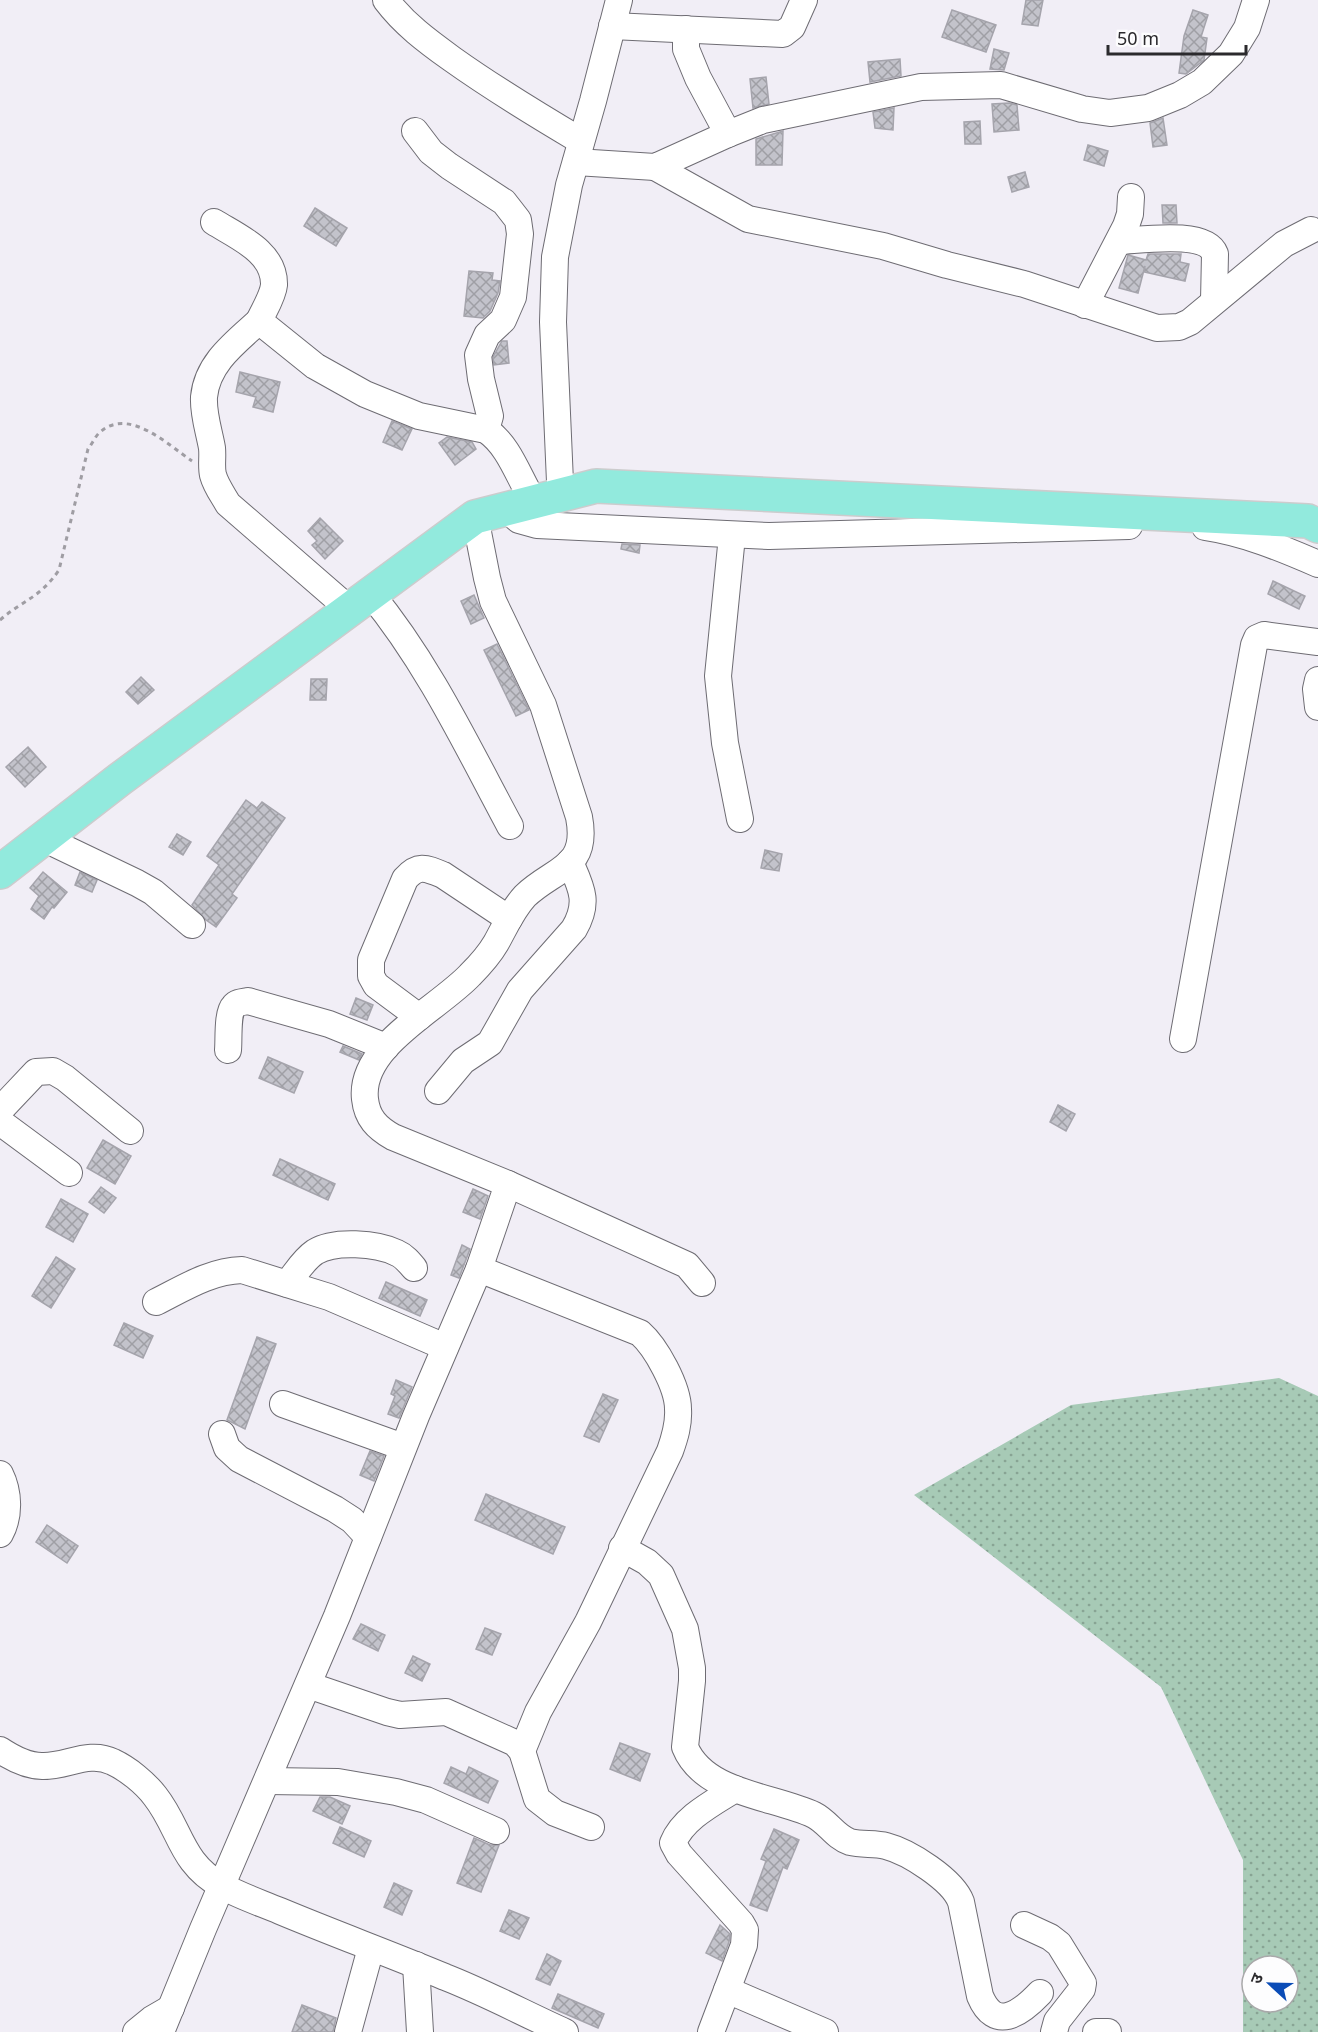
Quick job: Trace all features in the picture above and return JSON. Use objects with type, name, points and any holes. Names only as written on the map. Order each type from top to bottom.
[{"type":"main road","points":[[0,872],[120,779],[359,601],[519,506],[596,486],[1308,521],[1318,526]]},
{"type":"street","points":[[386,0],[398,17],[430,44],[578,152],[655,167],[748,219],[883,246],[1024,284],[1157,328],[1168,329],[1190,322],[1284,244],[1311,230]]},
{"type":"street","points":[[619,0],[569,185],[554,268],[553,322],[560,482],[519,506],[487,578],[493,601],[543,705],[579,817],[582,830],[580,844],[570,862],[562,870],[535,887],[526,896],[477,968],[373,1061],[364,1088],[369,1117],[378,1128],[393,1137],[508,1184],[687,1265],[702,1283]]},
{"type":"street","points":[[612,26],[783,34],[792,27],[804,0]]},
{"type":"street","points":[[655,167],[763,120],[921,87],[1001,85],[1082,109],[1110,112],[1148,108],[1180,96],[1202,82],[1231,54],[1247,28],[1256,0]]},
{"type":"street","points":[[686,29],[686,49],[698,78],[728,134]]},
{"type":"street","points":[[415,131],[431,152],[504,202],[518,220],[520,234],[513,297],[503,320],[487,335],[478,355],[490,416],[486,430]]},
{"type":"street","points":[[1085,305],[1120,241],[1130,214],[1131,197]]},
{"type":"street","points":[[214,222],[256,247],[271,267],[274,286],[259,321],[223,354],[208,380],[204,397],[212,450],[213,475],[228,504],[359,601],[396,625],[425,670],[510,826]]},
{"type":"street","points":[[1120,241],[1193,239],[1208,244],[1213,248],[1215,254],[1214,301]]},
{"type":"street","points":[[259,321],[315,366],[366,394],[419,416],[486,430],[493,435],[508,455],[519,506],[519,520],[537,525],[732,536],[1188,525],[1242,535],[1274,545],[1318,564]]},
{"type":"street","points":[[732,536],[718,676],[725,743],[740,819]]},
{"type":"street","points":[[1184,1039],[1254,645],[1257,638],[1264,635],[1318,642]]},
{"type":"street","points":[[1318,680],[1316,689],[1318,707]]},
{"type":"street","points":[[43,838],[153,892],[192,925]]},
{"type":"street","points":[[438,1091],[463,1061],[490,1043],[520,990],[574,929],[580,918],[584,899],[583,891],[570,862]]},
{"type":"street","points":[[420,1017],[376,985],[371,976],[371,960],[405,879],[412,870],[422,868],[437,873],[509,919]]},
{"type":"street","points":[[228,1050],[230,1015],[233,1006],[248,1001],[329,1024],[386,1047]]},
{"type":"street","points":[[0,1110],[36,1072],[53,1071],[65,1078],[130,1131]]},
{"type":"street","points":[[0,1122],[69,1173]]},
{"type":"street","points":[[161,2032],[268,1781],[479,1269],[508,1184]]},
{"type":"street","points":[[287,1284],[306,1259],[323,1248],[335,1244],[389,1249],[400,1254],[414,1268]]},
{"type":"street","points":[[479,1269],[632,1328],[647,1339],[664,1367],[672,1383],[679,1407],[677,1429],[670,1451],[588,1622],[538,1712],[522,1751]]},
{"type":"street","points":[[156,1302],[210,1275],[242,1270],[328,1297],[445,1347]]},
{"type":"street","points":[[283,1404],[404,1447]]},
{"type":"street","points":[[222,1434],[227,1448],[239,1459],[335,1509],[352,1520],[368,1537]]},
{"type":"street","points":[[0,1474],[7,1499],[7,1515],[0,1534]]},
{"type":"street","points":[[622,1548],[647,1562],[661,1575],[685,1629],[692,1675],[685,1747],[689,1756],[705,1773],[735,1789],[803,1810],[818,1817],[834,1833],[852,1843],[888,1846],[934,1871],[944,1879],[958,1893],[980,1996],[989,2014],[999,2020],[1010,2020],[1018,2016],[1040,1993]]},
{"type":"street","points":[[308,1685],[393,1714],[446,1712],[506,1737],[522,1751],[537,1799],[555,1813],[591,1827]]},
{"type":"street","points":[[0,1750],[26,1764],[39,1767],[90,1757],[104,1758],[144,1784],[155,1797],[192,1862],[200,1871],[222,1886],[447,1977],[565,2032]]},
{"type":"street","points":[[268,1781],[338,1782],[396,1792],[426,1800],[496,1831]]},
{"type":"street","points":[[711,2032],[744,1945],[745,1930],[679,1854],[673,1843],[678,1831],[707,1806],[735,1789]]},
{"type":"street","points":[[1024,1925],[1050,1937],[1059,1944],[1083,1983],[1082,1989],[1057,2021],[1054,2032]]},
{"type":"street","points":[[348,2032],[371,1948]]},
{"type":"street","points":[[416,1965],[420,2032]]},
{"type":"street","points":[[728,1990],[825,2032]]},
{"type":"street","points":[[136,2032],[171,2008]]},
{"type":"street","points":[[1096,2032],[1108,2032]]},
{"type":"path","points":[[0,620],[38,595],[58,570],[88,449],[98,434],[110,426],[124,423],[138,426],[213,475]]},
{"type":"green space","points":[[1279,1378],[1318,1396],[1318,2032],[1243,2032],[1243,2014],[1300,2014],[1300,1954],[1243,1954],[1243,1860],[1161,1687],[914,1495],[1071,1405]]},
{"type":"building","points":[[1026,0],[1043,0],[1038,26],[1022,24]]},
{"type":"building","points":[[952,10],[996,25],[986,52],[942,37]]},
{"type":"building","points":[[1193,10],[1208,15],[1201,37],[1207,38],[1204,60],[1186,74],[1179,73],[1184,36]]},
{"type":"building","points":[[994,49],[1009,53],[1004,70],[990,69]]},
{"type":"building","points":[[900,59],[901,76],[870,82],[868,62]]},
{"type":"building","points":[[766,77],[769,104],[753,108],[750,79]]},
{"type":"building","points":[[992,104],[1017,105],[1019,130],[994,132]]},
{"type":"building","points":[[894,108],[893,130],[875,128],[873,112]]},
{"type":"building","points":[[1163,118],[1167,145],[1153,147],[1150,123]]},
{"type":"building","points":[[980,121],[981,144],[965,144],[964,122]]},
{"type":"building","points":[[783,131],[782,165],[756,165],[756,139]]},
{"type":"building","points":[[1088,145],[1108,151],[1104,166],[1084,160]]},
{"type":"building","points":[[1025,172],[1029,187],[1012,192],[1008,177]]},
{"type":"building","points":[[1162,205],[1176,205],[1177,223],[1163,223]]},
{"type":"building","points":[[315,208],[347,228],[336,246],[304,226]]},
{"type":"building","points":[[1148,254],[1181,254],[1180,262],[1189,264],[1185,281],[1144,272],[1145,266],[1138,293],[1119,288],[1128,255],[1146,260]]},
{"type":"building","points":[[469,271],[493,273],[492,280],[500,281],[498,293],[490,311],[483,318],[464,316]]},
{"type":"building","points":[[502,341],[507,341],[509,363],[494,365],[493,357]]},
{"type":"building","points":[[240,372],[280,382],[273,412],[253,407],[256,397],[236,392]]},
{"type":"building","points":[[392,421],[412,429],[402,450],[383,442]]},
{"type":"building","points":[[447,437],[472,442],[476,449],[455,465],[439,443]]},
{"type":"building","points":[[320,518],[343,541],[325,559],[312,545],[317,541],[308,531]]},
{"type":"building","points":[[622,544],[640,545],[639,553],[621,549]]},
{"type":"building","points":[[1273,581],[1305,596],[1299,609],[1268,594]]},
{"type":"building","points":[[474,595],[484,618],[471,624],[461,601]]},
{"type":"building","points":[[497,644],[529,710],[516,716],[484,650]]},
{"type":"building","points":[[141,677],[154,690],[138,704],[126,692]]},
{"type":"building","points":[[311,679],[327,679],[326,700],[310,700]]},
{"type":"building","points":[[28,747],[46,767],[25,787],[6,767]]},
{"type":"building","points":[[246,800],[257,808],[262,802],[285,818],[232,894],[237,898],[216,927],[192,905],[219,865],[207,856]]},
{"type":"building","points":[[177,834],[191,842],[183,855],[169,847]]},
{"type":"building","points":[[765,850],[782,854],[779,871],[761,868]]},
{"type":"building","points":[[43,872],[67,892],[44,919],[31,909],[39,896],[30,888]]},
{"type":"building","points":[[80,872],[97,880],[92,892],[75,885]]},
{"type":"building","points":[[356,998],[373,1005],[367,1020],[350,1014]]},
{"type":"building","points":[[343,1046],[362,1054],[359,1060],[340,1052]]},
{"type":"building","points":[[268,1057],[303,1072],[294,1093],[259,1078]]},
{"type":"building","points":[[1058,1105],[1075,1114],[1066,1131],[1050,1122]]},
{"type":"building","points":[[103,1140],[131,1156],[115,1184],[87,1168]]},
{"type":"building","points":[[280,1159],[335,1184],[328,1200],[273,1175]]},
{"type":"building","points":[[101,1187],[116,1198],[104,1213],[89,1202]]},
{"type":"building","points":[[473,1189],[488,1196],[480,1219],[463,1212]]},
{"type":"building","points":[[61,1199],[88,1214],[73,1242],[46,1227]]},
{"type":"building","points":[[462,1245],[470,1249],[459,1278],[451,1275]]},
{"type":"building","points":[[56,1257],[75,1269],[51,1308],[32,1296]]},
{"type":"building","points":[[386,1282],[427,1300],[420,1316],[379,1298]]},
{"type":"building","points":[[124,1323],[153,1336],[143,1358],[114,1345]]},
{"type":"building","points":[[257,1337],[276,1344],[245,1429],[227,1420]]},
{"type":"building","points":[[396,1380],[412,1387],[399,1418],[388,1414],[395,1396],[391,1394]]},
{"type":"building","points":[[603,1394],[618,1400],[599,1442],[584,1436]]},
{"type":"building","points":[[370,1451],[384,1456],[374,1481],[360,1475]]},
{"type":"building","points":[[486,1494],[565,1527],[553,1554],[475,1520]]},
{"type":"building","points":[[47,1525],[78,1546],[67,1563],[36,1542]]},
{"type":"building","points":[[361,1624],[385,1635],[378,1651],[353,1639]]},
{"type":"building","points":[[485,1628],[501,1634],[492,1655],[476,1649]]},
{"type":"building","points":[[413,1656],[430,1664],[422,1681],[405,1673]]},
{"type":"building","points":[[620,1743],[650,1754],[640,1781],[610,1769]]},
{"type":"building","points":[[451,1767],[466,1774],[469,1767],[498,1781],[488,1803],[444,1783]]},
{"type":"building","points":[[320,1797],[330,1797],[350,1806],[342,1824],[313,1811]]},
{"type":"building","points":[[340,1827],[371,1841],[364,1857],[333,1843]]},
{"type":"building","points":[[774,1829],[799,1840],[787,1869],[783,1867],[767,1911],[750,1905],[766,1861],[761,1859]]},
{"type":"building","points":[[474,1838],[490,1845],[499,1845],[481,1892],[457,1883]]},
{"type":"building","points":[[394,1883],[412,1891],[402,1915],[384,1907]]},
{"type":"building","points":[[509,1910],[529,1918],[519,1939],[500,1931]]},
{"type":"building","points":[[720,1925],[730,1934],[722,1961],[706,1953]]},
{"type":"building","points":[[547,1954],[561,1961],[550,1985],[536,1979]]},
{"type":"building","points":[[558,1994],[604,2014],[598,2028],[552,2008]]},
{"type":"building","points":[[302,2005],[336,2018],[333,2032],[292,2032]]}]
